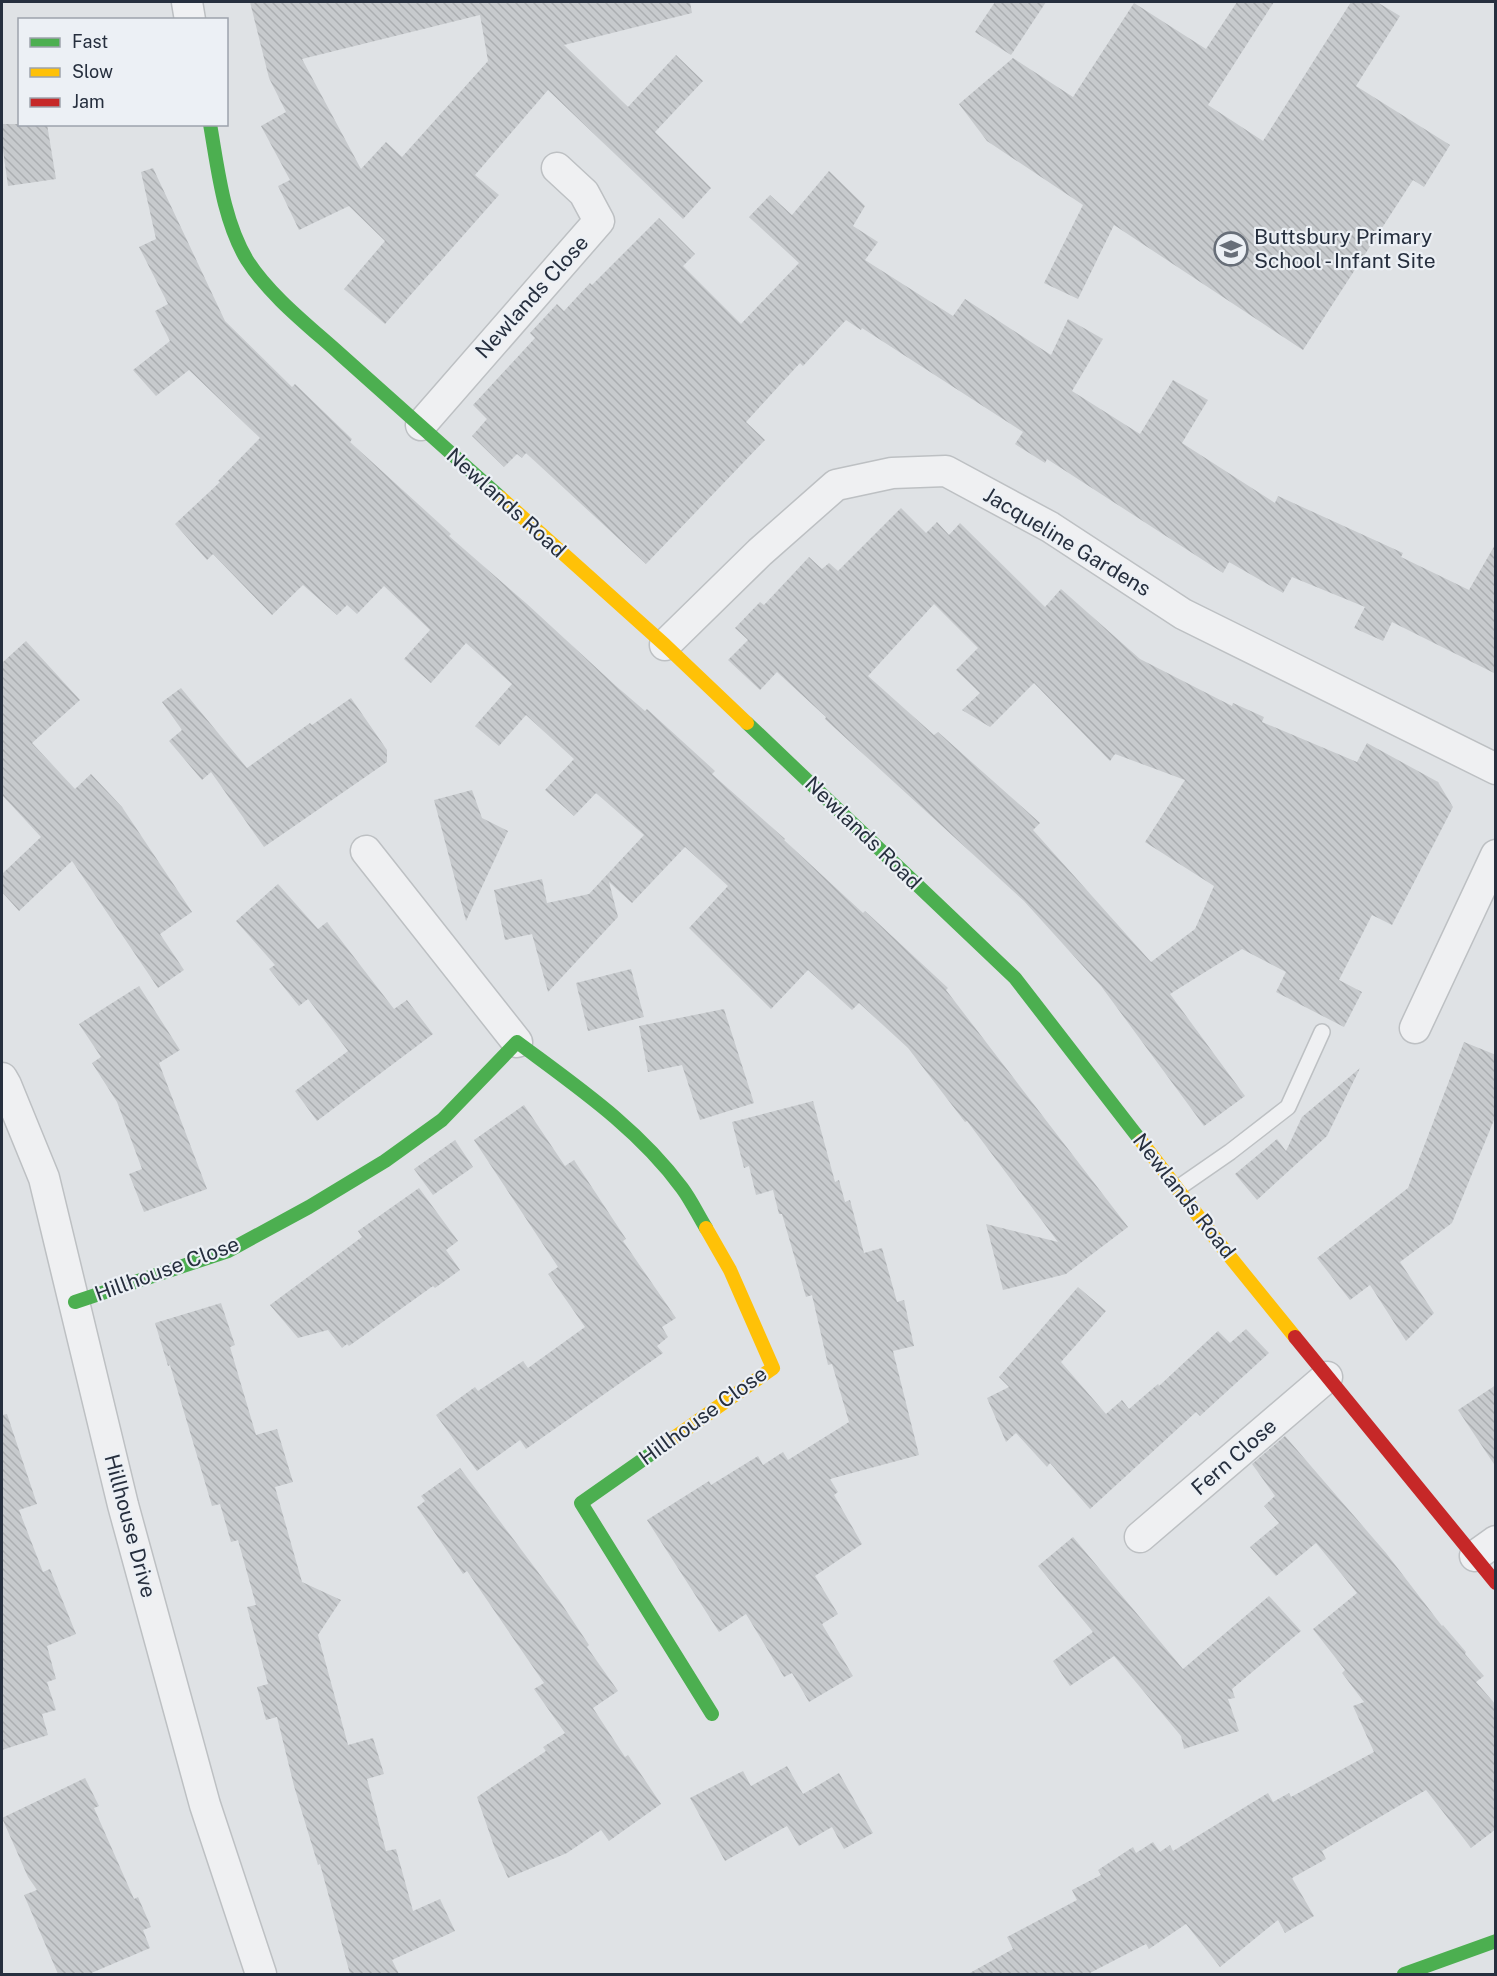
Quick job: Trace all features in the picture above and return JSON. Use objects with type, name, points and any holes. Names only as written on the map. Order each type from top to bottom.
[{"type":"street","points":[[187,2],[190,18]]},
{"type":"street","name":"Newlands Road","points":[[210,126],[218,168],[235,234],[256,274],[310,327],[666,645],[1015,978],[1218,1242],[1327,1377],[1485,1549],[1496,1583]]},
{"type":"street","name":"Newlands Close","points":[[421,425],[599,221],[584,193],[557,168]]},
{"type":"street","name":"Jacqueline Gardens","points":[[666,645],[760,552],[836,485],[892,473],[946,471],[1050,527],[1183,614],[1496,769]]},
{"type":"street","name":"Hillhouse Close","points":[[366,851],[517,1042],[617,1117],[653,1153],[682,1189],[730,1270],[773,1368],[581,1503],[712,1714]]},
{"type":"street","points":[[1415,1028],[1496,855]]},
{"type":"street","name":"Hillhouse Close","points":[[75,1302],[228,1251],[309,1207],[385,1161],[442,1120],[517,1042]]},
{"type":"street","name":"Hillhouse Drive","points":[[2,1078],[44,1178],[123,1505],[205,1805],[260,1974]]},
{"type":"street","name":"Fern Close","points":[[1140,1537],[1327,1377]]},
{"type":"street","points":[[1404,1974],[1496,1941]]},
{"type":"lane","points":[[1178,1188],[1230,1152],[1288,1107],[1322,1032]]},
{"type":"building","points":[[250,2],[690,2],[692,13],[564,45],[628,107],[676,55],[703,81],[655,132],[711,188],[683,219],[548,90],[475,175],[499,195],[385,324],[344,289],[385,241],[349,206],[299,230],[278,186],[290,180],[261,126],[286,112],[269,78]],"holes":[[[480,15],[488,61],[402,157],[386,142],[361,169],[302,59]]]},
{"type":"building","points":[[995,2],[1046,2],[1011,55],[975,32]]},
{"type":"building","points":[[1237,2],[1274,2],[1208,105],[1263,141],[1351,2],[1377,2],[1400,16],[1356,86],[1450,145],[1424,187],[1413,180],[1303,350],[1114,225],[1078,299],[1044,283],[1083,205],[987,141],[959,104],[1013,58],[1073,97],[1134,3],[1206,49]]},
{"type":"building","points":[[2,124],[47,126],[56,179],[8,186],[2,143]]},
{"type":"building","points":[[153,168],[225,321],[292,387],[295,384],[352,439],[350,442],[451,534],[449,536],[616,686],[645,711],[647,709],[715,771],[712,774],[948,988],[946,990],[1128,1227],[1066,1274],[1003,1290],[986,1224],[1058,1242],[967,1121],[965,1122],[908,1048],[859,1003],[852,1010],[808,970],[771,1009],[689,928],[728,886],[685,847],[632,903],[609,882],[618,917],[548,992],[532,934],[505,940],[494,890],[542,879],[547,903],[589,894],[644,835],[596,793],[574,816],[545,790],[574,759],[526,715],[499,746],[475,726],[512,684],[466,643],[431,683],[404,659],[430,630],[384,586],[357,614],[347,605],[337,615],[303,585],[272,615],[213,554],[207,560],[175,524],[220,482],[218,481],[260,438],[189,370],[156,396],[133,370],[170,341],[155,311],[168,304],[139,247],[156,239],[141,172]]},
{"type":"building","points":[[829,171],[865,206],[853,226],[878,242],[865,260],[953,316],[965,299],[1051,355],[1068,319],[1103,339],[1072,391],[1140,434],[1173,380],[1208,400],[1182,443],[1275,503],[1278,496],[1403,553],[1401,557],[1469,590],[1496,543],[1496,674],[1392,622],[1383,641],[1354,628],[1365,607],[1292,577],[1283,593],[1229,562],[1223,573],[1047,459],[1045,463],[1015,444],[1023,432],[846,320],[803,366],[800,363],[746,422],[765,440],[646,564],[526,453],[522,458],[517,454],[504,467],[472,436],[487,419],[473,405],[535,338],[530,333],[557,304],[564,311],[590,283],[592,285],[659,218],[695,254],[683,266],[741,324],[799,263],[749,217],[770,195],[792,215]]},
{"type":"building","points":[[901,508],[926,533],[937,522],[949,535],[960,523],[1045,607],[1061,589],[1140,659],[1232,706],[1233,703],[1264,717],[1262,722],[1357,762],[1367,743],[1438,782],[1453,807],[1392,925],[1372,915],[1339,980],[1362,992],[1344,1027],[1276,992],[1286,972],[1242,949],[1170,994],[1245,1096],[1204,1126],[1101,986],[1024,901],[825,719],[826,717],[777,672],[760,690],[728,660],[748,640],[735,628],[760,602],[764,605],[809,557],[822,569],[829,563],[838,571]],"holes":[[[934,604],[978,648],[956,670],[980,693],[962,710],[990,727],[1034,683],[1110,761],[1115,754],[1185,780],[1145,842],[1214,886],[1195,929],[1151,962],[1033,830],[1040,823],[938,732],[934,735],[868,676]]]},
{"type":"building","points":[[26,641],[80,700],[32,743],[75,789],[91,774],[122,807],[192,912],[160,934],[184,970],[158,988],[72,861],[19,911],[2,892],[2,874],[41,837],[2,795],[2,663]]},
{"type":"building","points":[[181,688],[247,768],[310,723],[312,725],[351,698],[387,750],[387,762],[264,847],[211,772],[202,780],[169,741],[182,730],[162,702]]},
{"type":"building","points":[[472,790],[482,818],[508,831],[466,921],[434,800]]},
{"type":"building","points":[[278,884],[318,929],[327,922],[394,1009],[407,1000],[433,1034],[317,1121],[295,1091],[348,1051],[308,999],[299,1006],[269,969],[275,965],[236,921]]},
{"type":"building","points":[[631,969],[644,1017],[588,1031],[576,983]]},
{"type":"building","points":[[139,986],[180,1050],[159,1063],[207,1189],[144,1212],[129,1174],[142,1169],[117,1102],[92,1063],[101,1057],[79,1024]]},
{"type":"building","points":[[724,1009],[754,1103],[700,1120],[682,1065],[648,1072],[639,1026]]},
{"type":"building","points":[[1464,1042],[1496,1055],[1496,1115],[1452,1223],[1400,1262],[1434,1313],[1406,1341],[1370,1285],[1350,1300],[1317,1258],[1408,1188]]},
{"type":"building","points":[[1360,1068],[1327,1136],[1257,1200],[1235,1174],[1277,1139],[1286,1151],[1302,1117]]},
{"type":"building","points":[[813,1101],[835,1182],[839,1180],[845,1202],[850,1200],[864,1253],[882,1248],[897,1302],[904,1300],[914,1346],[893,1351],[919,1455],[830,1479],[838,1492],[834,1495],[862,1544],[815,1576],[838,1614],[822,1624],[853,1676],[809,1702],[792,1673],[784,1677],[746,1614],[719,1632],[647,1520],[709,1481],[711,1485],[758,1456],[763,1465],[783,1452],[788,1460],[849,1422],[832,1364],[828,1365],[812,1295],[806,1297],[773,1190],[756,1195],[749,1166],[744,1168],[732,1122]]},
{"type":"building","points":[[524,1105],[565,1166],[574,1160],[626,1239],[623,1241],[676,1318],[662,1327],[668,1337],[657,1346],[663,1353],[526,1449],[520,1440],[477,1471],[436,1415],[475,1387],[478,1391],[523,1361],[528,1368],[585,1327],[548,1274],[558,1267],[474,1140]]},
{"type":"building","points":[[455,1140],[473,1167],[433,1195],[414,1169]]},
{"type":"building","points":[[419,1188],[458,1241],[446,1250],[460,1270],[435,1288],[433,1286],[349,1346],[347,1344],[342,1348],[328,1330],[298,1338],[270,1305],[362,1237],[358,1231]]},
{"type":"building","points":[[1078,1287],[1106,1311],[1061,1362],[1106,1414],[1122,1400],[1129,1409],[1158,1384],[1159,1386],[1218,1331],[1230,1343],[1246,1329],[1269,1353],[1200,1416],[1196,1412],[1090,1509],[1050,1463],[1047,1467],[1016,1433],[1006,1442],[987,1398],[1009,1387],[999,1377]]},
{"type":"building","points":[[221,1303],[235,1345],[230,1347],[256,1435],[277,1429],[293,1482],[275,1487],[302,1582],[341,1600],[318,1635],[348,1745],[373,1738],[384,1774],[367,1779],[386,1851],[396,1849],[413,1911],[440,1899],[455,1931],[392,1960],[399,1974],[350,1974],[320,1864],[318,1865],[294,1786],[277,1717],[266,1720],[257,1687],[268,1684],[247,1607],[256,1605],[238,1540],[231,1542],[220,1504],[212,1506],[170,1365],[168,1366],[155,1323]]},
{"type":"building","points":[[1496,1385],[1496,1467],[1458,1410]]},
{"type":"building","points":[[7,1414],[37,1504],[19,1510],[43,1572],[50,1569],[76,1634],[47,1646],[56,1679],[47,1682],[56,1710],[42,1714],[48,1735],[2,1750],[2,1415]]},
{"type":"building","points":[[1285,1436],[1386,1553],[1484,1676],[1476,1682],[1496,1705],[1496,1829],[1471,1848],[1426,1790],[1322,1851],[1326,1859],[1292,1878],[1314,1916],[1285,1933],[1278,1920],[1220,1967],[1186,1924],[1149,1949],[1146,1944],[1088,1974],[968,1974],[1013,1949],[1007,1937],[1077,1900],[1072,1890],[1101,1875],[1098,1870],[1133,1847],[1136,1853],[1153,1842],[1160,1852],[1170,1845],[1173,1851],[1268,1793],[1273,1802],[1289,1793],[1291,1797],[1374,1752],[1353,1706],[1364,1702],[1342,1673],[1345,1670],[1313,1629],[1357,1593],[1316,1543],[1276,1576],[1250,1547],[1279,1523],[1264,1506],[1275,1496],[1252,1464]]},
{"type":"building","points":[[460,1468],[559,1600],[589,1645],[587,1647],[618,1691],[593,1708],[625,1757],[628,1755],[661,1804],[609,1841],[601,1830],[567,1853],[508,1878],[477,1797],[546,1751],[543,1747],[565,1733],[534,1689],[544,1683],[467,1571],[463,1574],[417,1507],[425,1501],[421,1496]]},
{"type":"building","points":[[1073,1537],[1183,1669],[1269,1596],[1301,1631],[1232,1689],[1235,1698],[1228,1699],[1239,1731],[1184,1749],[1181,1736],[1114,1656],[1070,1686],[1053,1661],[1093,1632],[1038,1566]]},
{"type":"building","points":[[787,1766],[803,1794],[839,1773],[873,1833],[844,1849],[832,1827],[799,1846],[787,1826],[725,1861],[690,1798],[743,1771],[751,1786]]},
{"type":"building","points":[[85,1778],[99,1806],[94,1808],[134,1899],[138,1897],[151,1927],[143,1930],[150,1948],[89,1974],[58,1974],[24,1895],[37,1890],[28,1877],[2,1818]]},
{"type":"traffic: fast","points":[[210,126],[219,176],[232,228],[239,245],[256,273],[290,310],[500,497]]},
{"type":"traffic: fast","points":[[747,723],[1015,978],[1141,1141]]},
{"type":"traffic: fast","points":[[75,1302],[228,1251],[309,1207],[385,1161],[442,1120],[517,1042],[605,1109],[646,1146],[682,1188],[706,1228]]},
{"type":"traffic: fast","points":[[658,1449],[581,1503],[712,1714]]},
{"type":"traffic: fast","points":[[1404,1974],[1496,1941]]},
{"type":"traffic: slow","points":[[500,497],[665,645],[747,723]]},
{"type":"traffic: slow","points":[[1141,1141],[1218,1242],[1295,1337]]},
{"type":"traffic: slow","points":[[658,1449],[773,1368],[730,1270],[706,1228]]},
{"type":"traffic: jam","points":[[1295,1337],[1496,1583]]},
{"type":"place","name":"Buttsbury Primary School - Infant Site","points":[[1231,249]]}]
